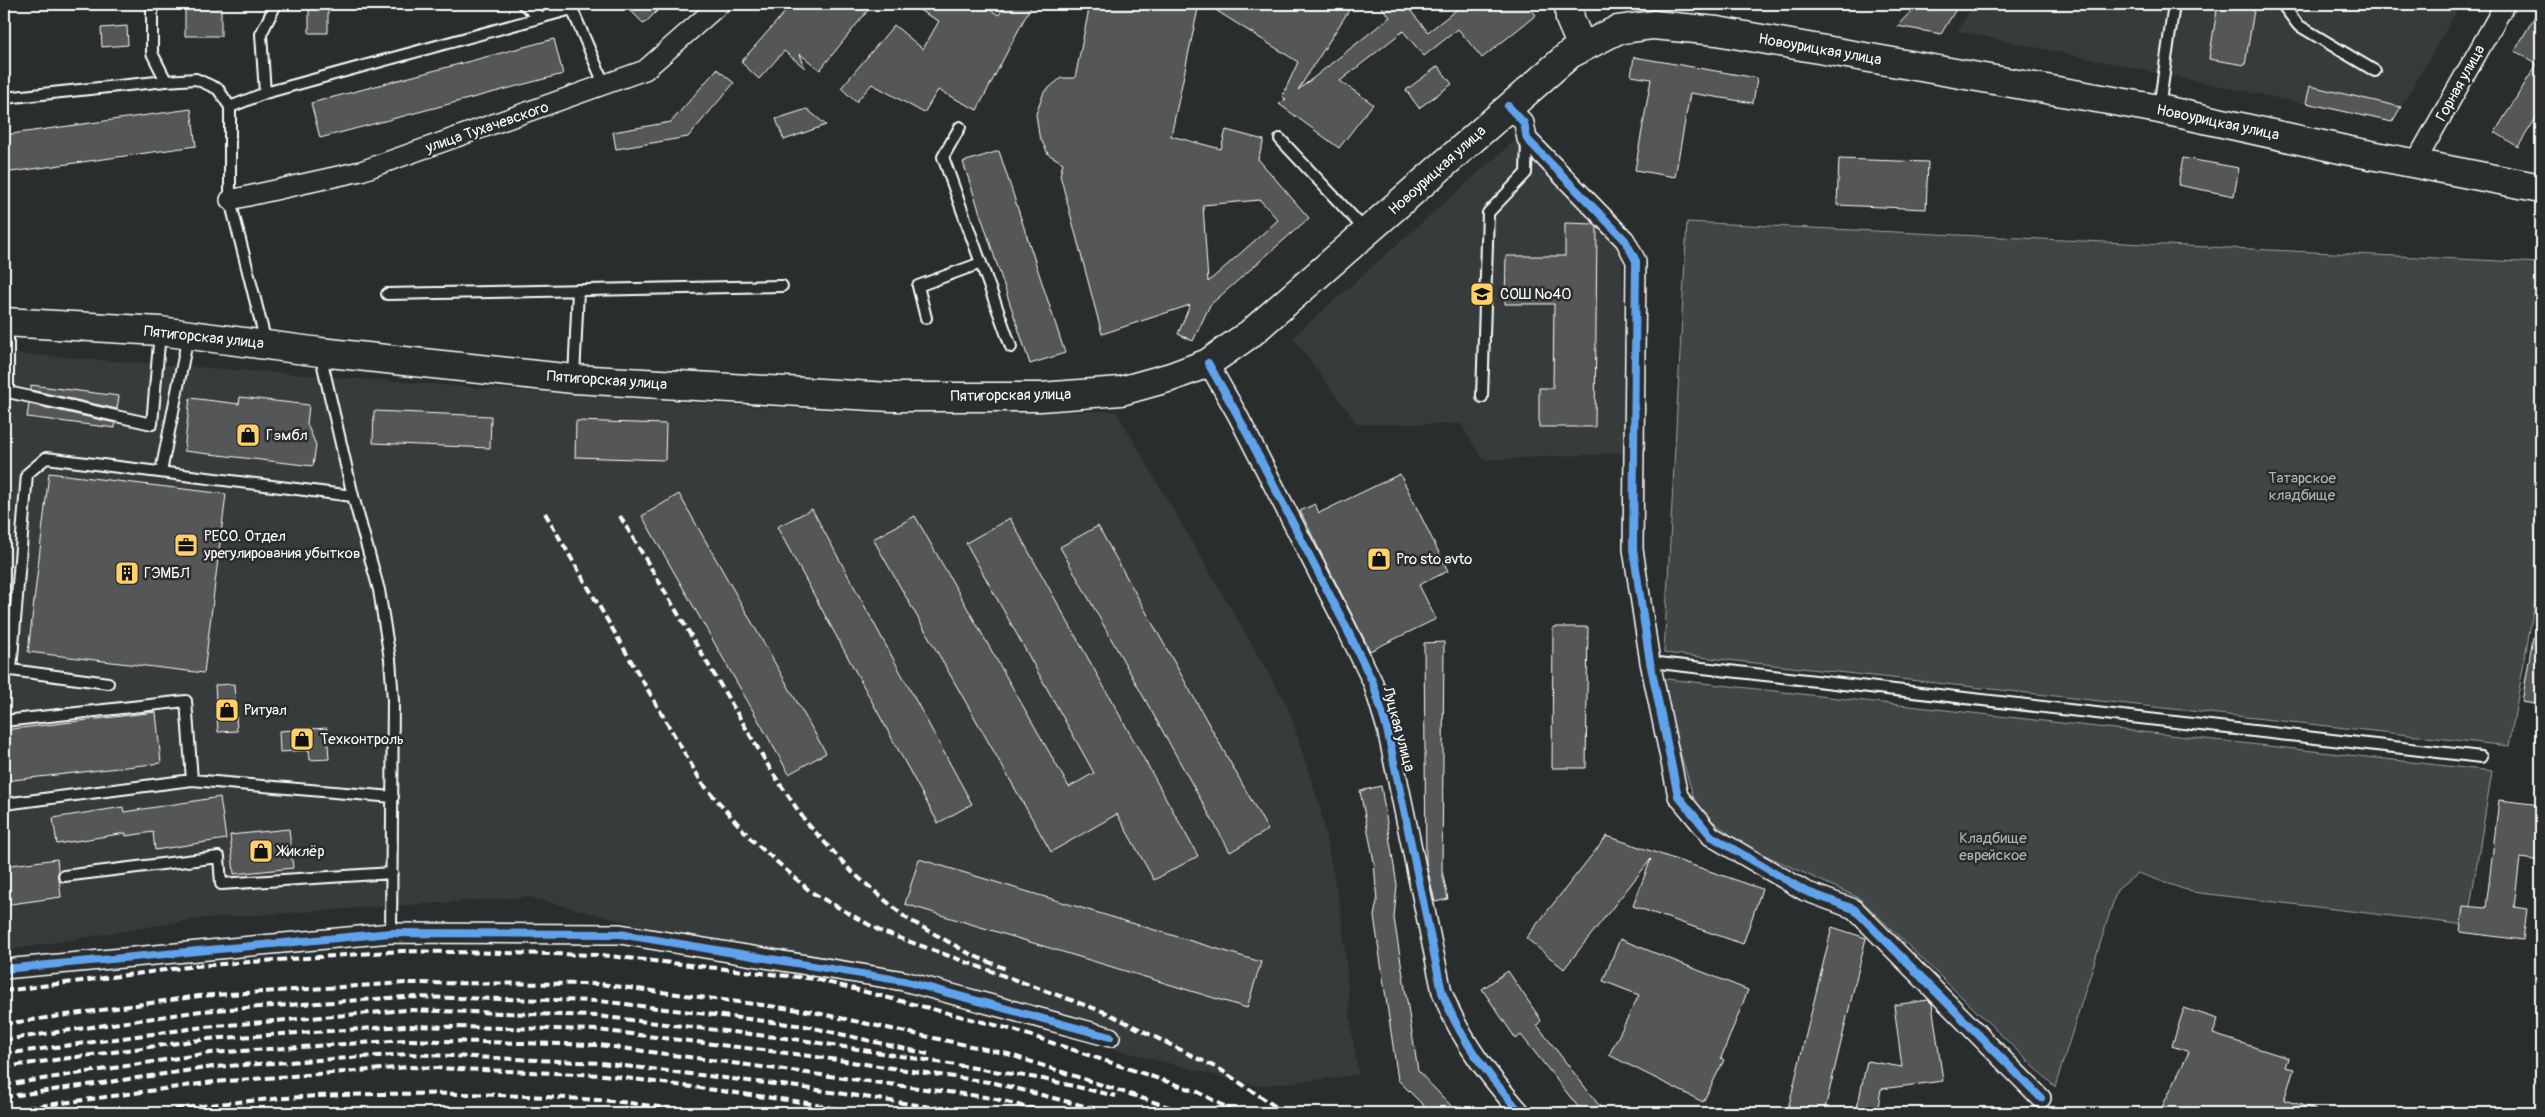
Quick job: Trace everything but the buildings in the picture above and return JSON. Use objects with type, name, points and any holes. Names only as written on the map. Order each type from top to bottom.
[{"type":"main road","points":[[1569,4],[1570,19],[1582,47]]},
{"type":"main road","name":"Новоурицкая улица","points":[[1208,363],[1251,333],[1508,106],[1570,54],[1616,30],[1644,26],[1717,31],[2159,109],[2541,188]]},
{"type":"main road","name":"Пятигорская улица","points":[[6,322],[160,331],[320,352],[574,379],[890,397],[1040,397],[1121,391],[1171,377],[1208,363]]},
{"type":"street","name":"улица Тухачевского","points":[[230,200],[361,171],[645,70],[720,4]]},
{"type":"street","name":"Горная улица","points":[[2415,163],[2505,4]]},
{"type":"street","points":[[1508,106],[1524,123],[1527,139],[1625,240],[1636,261],[1633,548],[1650,662],[1678,796],[1711,836],[1805,891],[1854,909],[2041,1098]]},
{"type":"street","name":"Луцкая улица","points":[[1208,363],[1344,623],[1373,683],[1387,730],[1442,992],[1454,1024],[1486,1072],[1521,1113]]},
{"type":"street","points":[[4,969],[391,932],[620,934],[904,981],[1110,1037]]},
{"type":"lane","points":[[152,4],[152,53],[166,81]]},
{"type":"lane","points":[[265,93],[261,34],[276,4]]},
{"type":"lane","points":[[523,4],[540,17]]},
{"type":"lane","points":[[2159,109],[2174,4]]},
{"type":"lane","points":[[2282,4],[2298,25],[2375,71]]},
{"type":"lane","points":[[230,107],[265,93],[575,6],[604,86]]},
{"type":"lane","points":[[4,98],[196,79],[218,89],[230,107],[230,200],[266,344]]},
{"type":"lane","points":[[960,127],[943,157],[1011,347]]},
{"type":"lane","points":[[1482,397],[1488,213],[1526,173],[1527,139]]},
{"type":"lane","points":[[1280,140],[1367,232]]},
{"type":"lane","points":[[926,318],[918,286],[981,263]]},
{"type":"lane","points":[[388,294],[782,286]]},
{"type":"lane","points":[[574,379],[578,290]]},
{"type":"lane","points":[[6,322],[8,392],[152,424],[160,331]]},
{"type":"lane","points":[[161,472],[188,335]]},
{"type":"lane","points":[[320,352],[353,496],[380,590],[390,659],[393,700],[391,932]]},
{"type":"lane","points":[[108,683],[11,670],[27,474],[46,458],[353,496]]},
{"type":"lane","points":[[1650,662],[2481,757]]},
{"type":"lane","points":[[4,721],[186,701],[192,780]]},
{"type":"lane","points":[[4,804],[192,780],[393,797]]},
{"type":"lane","points":[[64,876],[219,857],[221,884],[392,873]]},
{"type":"shaded area","points":[[1974,4],[2461,4],[2392,122],[1958,31]]},
{"type":"shaded area","name":"СОШ №40","points":[[1516,139],[1622,251],[1625,453],[1483,460],[1461,424],[1357,424],[1293,337]]},
{"type":"shaded area","points":[[4,353],[693,403],[878,413],[1116,411],[1288,707],[1320,807],[1342,918],[1352,1034],[1359,1075],[1257,1086],[529,897],[195,919],[4,951]]},
{"type":"green space","name":"Татарское кладбище","points":[[1687,222],[2541,263],[2541,567],[2509,746],[1664,653]]},
{"type":"green space","name":"Кладбище еврейское","points":[[1658,678],[2492,771],[2467,925],[2192,892],[2138,873],[2117,890],[2055,1087],[1859,898],[1745,846],[1697,809]]},
{"type":"railway","points":[[545,513],[702,783],[751,839],[811,892],[880,931],[1107,1013],[1221,1070],[1285,1113]]},
{"type":"railway","points":[[620,516],[772,772],[806,822],[852,872],[906,918],[972,955],[1006,969]]},
{"type":"railway","points":[[4,991],[196,966],[401,951],[600,955],[815,979],[1014,1030],[1198,1092],[1237,1113]]},
{"type":"railway","points":[[4,1024],[199,996],[405,983],[599,984],[808,1011],[1008,1054],[1187,1113]]},
{"type":"railway","points":[[4,1040],[201,1011],[405,997],[600,1001],[805,1026],[928,1054]]},
{"type":"railway","points":[[4,1054],[204,1027],[406,1010],[597,1016],[801,1040],[1043,1079],[1116,1096]]},
{"type":"railway","points":[[4,1067],[207,1039],[406,1026],[598,1030],[803,1055],[995,1083],[1111,1113]]},
{"type":"railway","points":[[4,1085],[210,1053],[406,1040],[599,1045],[992,1098],[1048,1113]]},
{"type":"railway","points":[[4,1097],[213,1067],[408,1054],[601,1063],[798,1087],[970,1113]]},
{"type":"railway","points":[[4,1111],[214,1082],[409,1067],[604,1075],[802,1102],[855,1113]]},
{"type":"railway","points":[[151,1113],[206,1105],[262,1100],[373,1094],[485,1095],[597,1100],[702,1113]]},
{"type":"cycle path","points":[[1508,106],[1524,123],[1527,139],[1625,240],[1636,261],[1633,549],[1650,662],[1678,796],[1711,836],[1805,891],[1854,909],[2041,1098]]},
{"type":"cycle path","points":[[1208,363],[1237,414],[1373,683],[1387,729],[1442,992],[1466,1041],[1497,1085],[1521,1113]]},
{"type":"cycle path","points":[[4,969],[391,933],[620,934],[904,981],[1110,1037]]},
{"type":"place","name":"СОШ №40","points":[[1482,294]]},
{"type":"place","name":"Гэмбл","points":[[248,435]]},
{"type":"place","name":"РЕСО. Отдел урегулирования убытков","points":[[186,545]]},
{"type":"place","name":"Pro sto avto","points":[[1379,559]]},
{"type":"place","name":"ГЭМБЛ","points":[[127,573]]},
{"type":"place","name":"Ритуал","points":[[227,710]]},
{"type":"place","name":"Техконтроль","points":[[302,739]]},
{"type":"place","name":"Жиклёр","points":[[261,851]]}]
